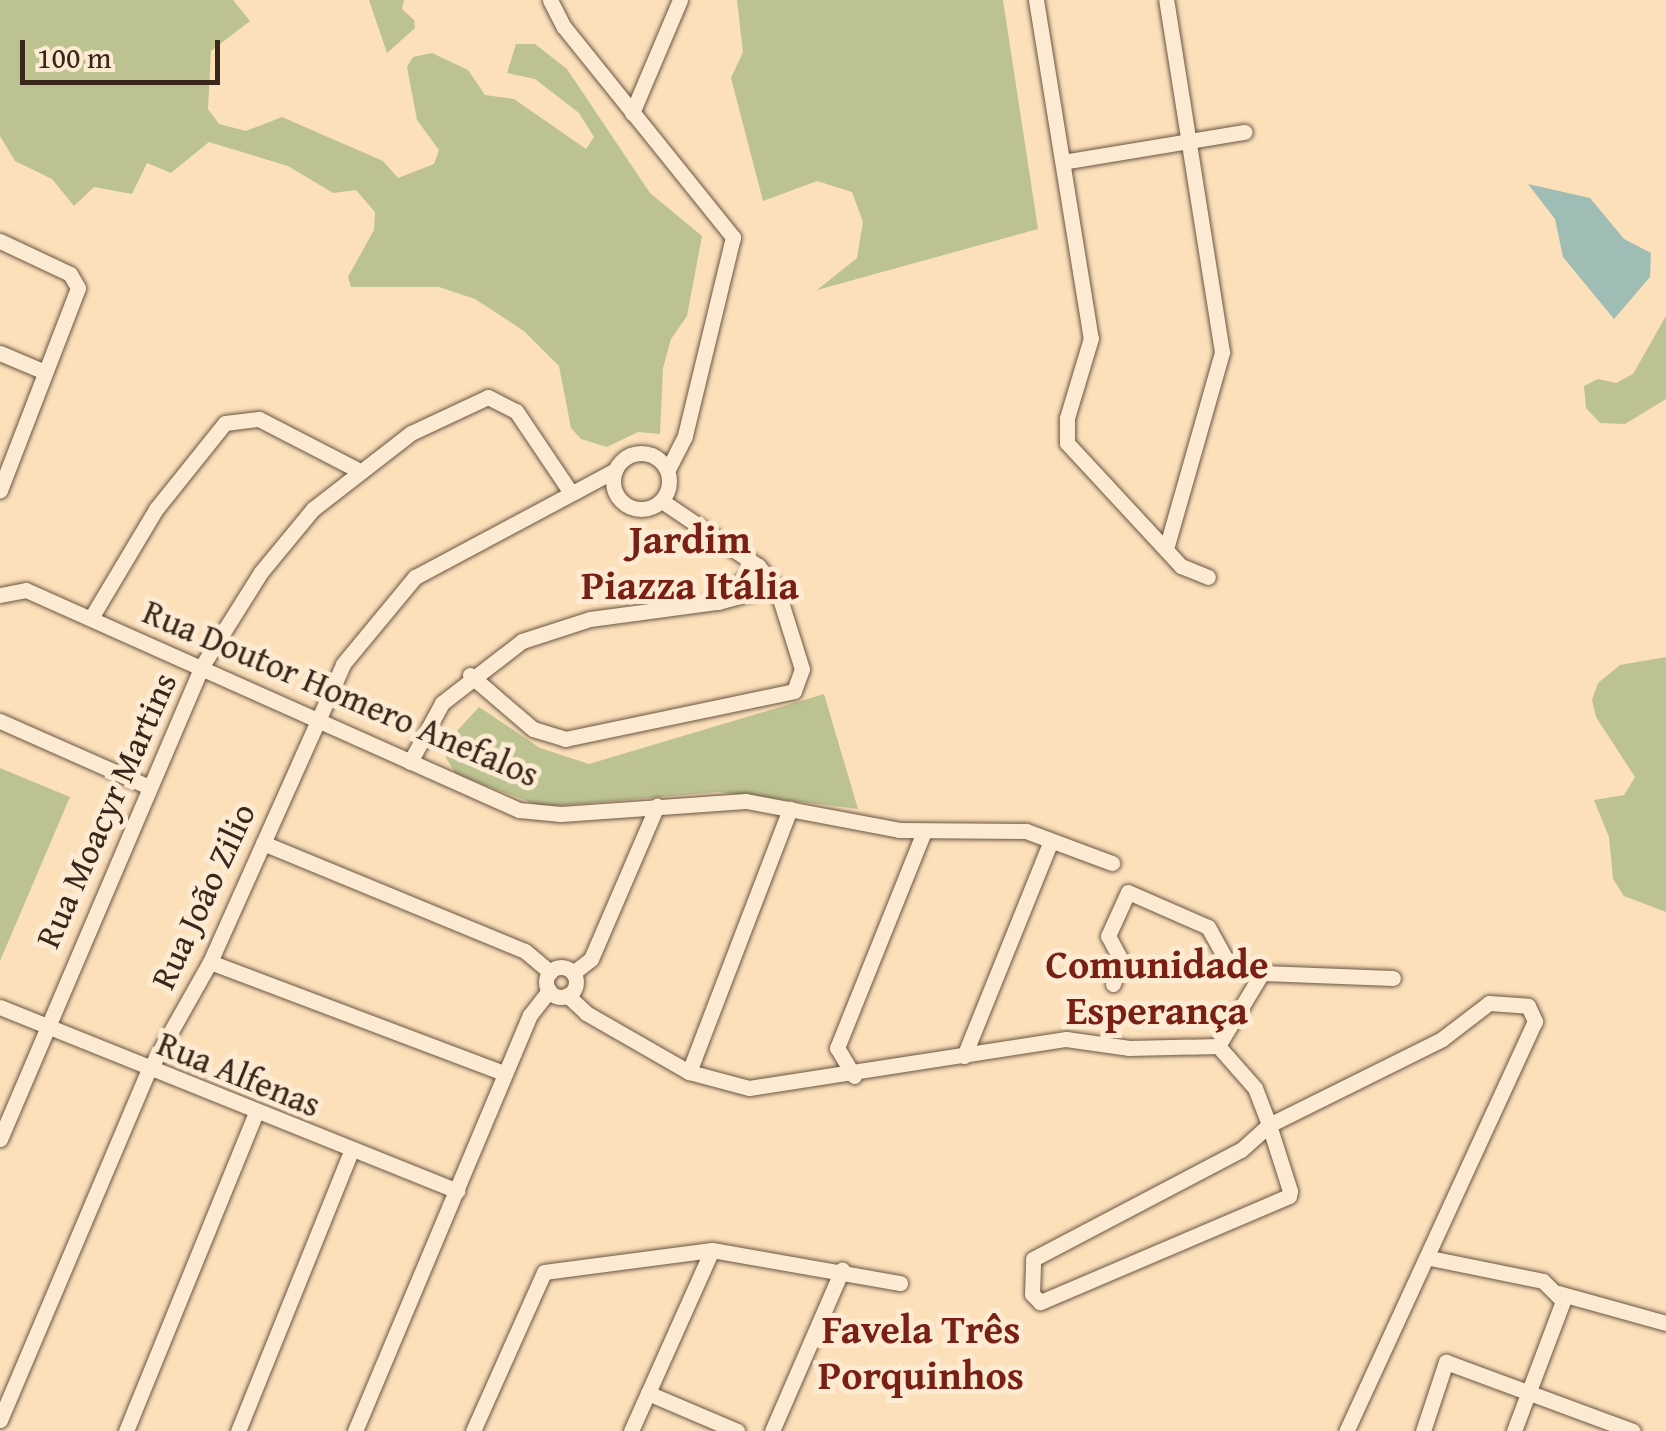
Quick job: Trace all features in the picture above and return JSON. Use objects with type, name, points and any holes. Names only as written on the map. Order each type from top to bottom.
[{"type":"street","points":[[632,112],[680,0]]},
{"type":"street","points":[[1036,0],[1091,338],[1067,418],[1067,443],[1182,566],[1208,577]]},
{"type":"street","points":[[1166,0],[1222,352],[1166,549]]},
{"type":"street","points":[[551,4],[733,237],[685,436],[663,464],[662,500]]},
{"type":"street","points":[[1063,162],[1245,132]]},
{"type":"street","points":[[0,242],[70,274],[78,288],[4,468],[0,490]]},
{"type":"street","points":[[0,353],[45,372]]},
{"type":"street","name":"Rua Moacyr Martins","points":[[0,1139],[146,786],[202,666],[261,572],[356,470],[411,433],[488,396],[516,411],[571,494]]},
{"type":"street","points":[[91,618],[156,509],[225,424],[259,420],[356,470]]},
{"type":"street","points":[[662,500],[641,510],[616,494],[615,470],[632,454],[663,464]]},
{"type":"street","name":"Rua João Zilio","points":[[0,1420],[8,1376],[148,1072],[210,962],[314,719],[343,664],[415,577],[615,470]]},
{"type":"street","name":"Rua João Zilio","points":[[571,494],[616,494]]},
{"type":"street","points":[[470,676],[533,729],[564,739],[794,691],[802,669],[776,586],[758,566],[662,500]]},
{"type":"street","points":[[718,602],[758,566]]},
{"type":"street","points":[[410,762],[442,702],[470,676],[522,641],[590,619],[718,602],[776,586]]},
{"type":"street","name":"Rua Doutor Homero Anefalos","points":[[0,594],[26,590],[519,810],[562,814],[746,802],[924,832],[1026,831],[1112,864]]},
{"type":"street","points":[[0,721],[146,786]]},
{"type":"street","points":[[573,973],[591,959],[657,806]]},
{"type":"street","points":[[690,1072],[790,808]]},
{"type":"street","points":[[854,1076],[837,1048],[924,832]]},
{"type":"street","points":[[964,1056],[1051,841]]},
{"type":"street","points":[[263,843],[525,952],[550,972]]},
{"type":"street","points":[[1114,984],[1121,960],[1108,936],[1128,892],[1208,928],[1226,960],[1262,972],[1393,978]]},
{"type":"street","points":[[210,962],[504,1073]]},
{"type":"street","points":[[550,972],[564,967],[573,973],[575,988],[568,995]]},
{"type":"street","points":[[355,1431],[504,1073],[530,1015],[549,991],[550,972]]},
{"type":"street","points":[[1218,1046],[1262,972]]},
{"type":"street","points":[[549,991],[568,995],[586,1014],[690,1072],[750,1088],[854,1076],[1066,1039],[1129,1048],[1218,1046],[1246,1071],[1269,1125],[1290,1191],[1285,1200],[1049,1301],[1036,1300],[1028,1267],[1032,1259],[1241,1150],[1269,1125],[1442,1039],[1489,1003],[1528,1006],[1535,1022],[1430,1258],[1346,1431]]},
{"type":"street","name":"Rua Alfenas","points":[[0,1007],[148,1072],[457,1191]]},
{"type":"street","points":[[126,1431],[256,1112]]},
{"type":"street","points":[[238,1431],[351,1152]]},
{"type":"street","points":[[632,1431],[712,1250]]},
{"type":"street","points":[[473,1431],[544,1272],[712,1250],[900,1283]]},
{"type":"street","points":[[1430,1258],[1543,1281],[1558,1293],[1666,1323]]},
{"type":"street","points":[[772,1431],[842,1270]]},
{"type":"street","points":[[1514,1431],[1561,1314],[1558,1293]]},
{"type":"street","points":[[1423,1431],[1446,1362],[1633,1431]]},
{"type":"street","points":[[648,1393],[738,1431]]},
{"type":"green space","points":[[0,0],[233,0],[250,21],[211,51],[208,109],[219,124],[246,131],[282,117],[383,161],[398,178],[434,164],[439,150],[417,120],[407,67],[413,57],[432,53],[468,70],[485,95],[514,99],[586,149],[594,137],[579,113],[535,79],[507,73],[516,44],[535,44],[567,69],[650,193],[702,236],[687,316],[671,339],[663,368],[660,434],[638,432],[607,447],[581,439],[571,428],[559,366],[524,331],[475,299],[439,287],[351,287],[348,277],[374,230],[375,212],[356,190],[333,193],[288,166],[209,142],[171,173],[147,163],[132,194],[94,187],[74,206],[52,179],[15,161],[0,136]]},
{"type":"green space","points":[[369,0],[404,0],[402,9],[414,20],[415,28],[387,53]]},
{"type":"green space","points":[[737,0],[1003,0],[1038,229],[817,290],[857,258],[863,222],[852,192],[817,181],[763,201],[731,78],[743,52]]},
{"type":"green space","points":[[1666,316],[1666,399],[1625,424],[1600,423],[1586,408],[1584,386],[1598,379],[1616,383],[1633,374]]},
{"type":"green space","points":[[1666,657],[1666,912],[1624,896],[1613,879],[1609,837],[1594,800],[1624,795],[1635,777],[1596,717],[1592,700],[1598,683],[1620,665]]},
{"type":"green space","points":[[824,694],[858,809],[719,792],[543,807],[456,774],[446,758],[446,743],[479,707],[540,748],[589,764]]},
{"type":"green space","points":[[0,768],[70,797],[0,961]]},
{"type":"water","points":[[1528,184],[1590,198],[1624,239],[1651,253],[1650,277],[1614,319],[1563,257],[1555,219]]},
{"type":"district","name":"Jardim Piazza Itália","points":[[690,562]]},
{"type":"district","name":"Comunidade Esperança","points":[[1157,987]]},
{"type":"district","name":"Favela Três Porquinhos","points":[[921,1352]]}]
